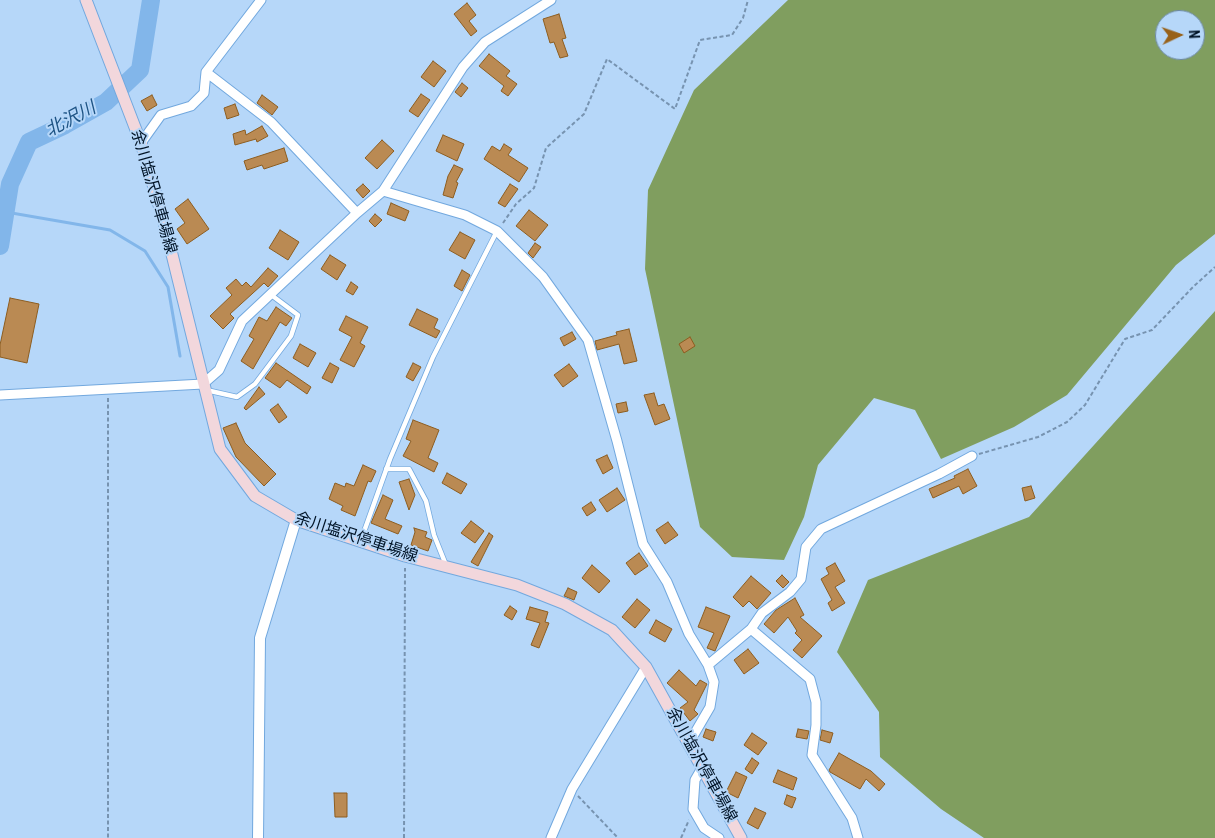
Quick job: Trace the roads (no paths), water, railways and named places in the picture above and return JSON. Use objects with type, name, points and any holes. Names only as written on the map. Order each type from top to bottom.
[{"type":"main road","name":"余川塩沢停車場線","points":[[86,0],[140,143],[165,226],[220,449],[255,496],[296,520],[405,556],[517,584],[565,604],[612,630],[646,667],[741,838]]},
{"type":"street","points":[[140,143],[161,115],[192,106],[204,93],[206,72],[261,0]]},
{"type":"street","points":[[0,395],[204,387],[219,370],[242,321],[383,191],[463,67],[485,42],[551,0]]},
{"type":"street","points":[[206,72],[271,122],[357,213]]},
{"type":"street","points":[[383,191],[465,215],[497,231],[542,277],[588,340],[617,441],[643,544],[668,582],[690,634],[708,665],[714,682],[710,707],[689,744]]},
{"type":"street","points":[[708,665],[751,629],[762,613],[790,592],[801,580],[806,547],[820,529],[939,474],[972,456]]},
{"type":"street","points":[[258,838],[260,638],[296,520]]},
{"type":"street","points":[[751,629],[810,679],[816,702],[816,725],[812,755],[852,818],[858,838]]},
{"type":"street","points":[[551,838],[572,789],[646,667]]},
{"type":"street","points":[[702,768],[695,780],[693,809],[704,828],[719,838]]},
{"type":"lane","points":[[361,541],[386,469],[433,357],[497,231]]},
{"type":"lane","points":[[204,387],[237,397],[255,384],[291,336],[298,315],[270,294]]},
{"type":"lane","points":[[386,469],[409,468],[426,501],[434,535],[446,566]]},
{"type":"waterway","name":"北沢川","points":[[0,246],[10,184],[29,142],[65,125],[106,102],[140,70],[151,0]]},
{"type":"waterway","points":[[0,211],[110,230],[145,251],[168,287],[180,356]]}]
